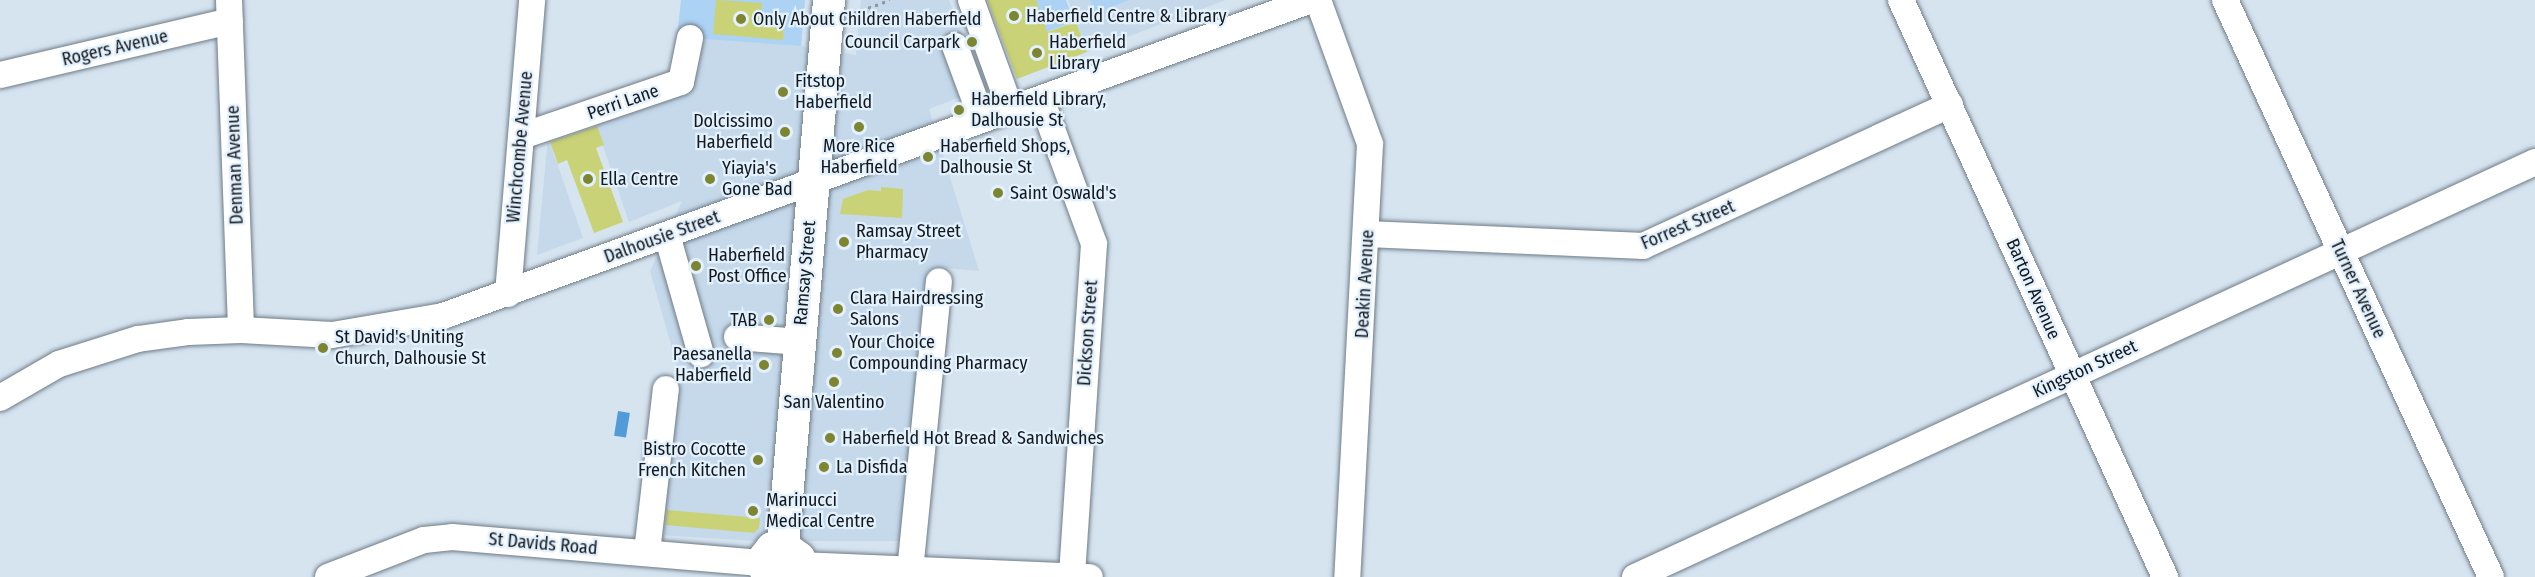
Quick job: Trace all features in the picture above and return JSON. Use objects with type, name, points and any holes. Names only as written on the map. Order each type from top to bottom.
[{"type":"main road","name":"Ramsay Street","points":[[782,565],[813,182],[842,6]]},
{"type":"street","name":"Winchcombe Avenue","points":[[508,294],[532,0]]},
{"type":"street","points":[[972,0],[1010,108]]},
{"type":"street","name":"Dalhousie Street","points":[[0,398],[59,364],[97,349],[188,332],[241,330],[300,335],[363,332],[443,316],[1311,0]]},
{"type":"street","name":"Deakin Avenue","points":[[1318,0],[1370,144],[1368,234],[1347,577]]},
{"type":"street","name":"Barton Avenue","points":[[1901,0],[2165,577]]},
{"type":"street","name":"Turner Avenue","points":[[2225,0],[2491,577]]},
{"type":"street","name":"Rogers Avenue","points":[[0,75],[230,10]]},
{"type":"street","name":"Denman Avenue","points":[[230,10],[241,330]]},
{"type":"street","name":"Perri Lane","points":[[522,136],[681,82],[690,38]]},
{"type":"street","points":[[955,46],[982,119]]},
{"type":"street","name":"Dickson Street","points":[[1041,99],[1094,244],[1081,576]]},
{"type":"street","name":"Forrest Street","points":[[1368,234],[1643,246],[1950,105]]},
{"type":"street","name":"Kingston Street","points":[[1635,577],[2535,162]]},
{"type":"street","points":[[667,235],[701,354]]},
{"type":"street","points":[[895,573],[939,281]]},
{"type":"street","points":[[737,337],[800,342]]},
{"type":"street","points":[[646,552],[666,389]]},
{"type":"street","name":"St Davids Road","points":[[328,577],[424,540],[452,537],[782,565]]},
{"type":"street","points":[[782,565],[895,573],[1081,576]]},
{"type":"path","points":[[842,6],[890,0]]},
{"type":"shaded area","points":[[681,0],[805,1],[801,46],[856,55],[861,0],[949,0],[982,89],[929,109],[979,271],[934,267],[910,541],[757,541],[642,534],[657,388],[679,373],[650,271],[682,201],[629,222],[594,120],[691,86]]},
{"type":"shaded area","name":"Only About Children Haberfield","points":[[681,0],[805,0],[801,46],[677,37]]},
{"type":"shaded area","points":[[1026,0],[1066,0],[1074,22],[1038,35]]},
{"type":"shaded area","points":[[1068,0],[1226,0],[1087,52]]},
{"type":"shaded area","points":[[1090,0],[1129,0],[1095,13]]},
{"type":"shaded area","points":[[548,137],[583,238],[537,255]]},
{"type":"water","points":[[618,411],[630,413],[626,438],[614,436]]},
{"type":"building","points":[[716,0],[762,3],[761,13],[785,15],[783,40],[713,34]]},
{"type":"building","points":[[987,0],[1036,0],[1047,32],[1076,22],[1087,52],[1017,79]]},
{"type":"building","points":[[597,126],[604,145],[596,148],[623,222],[594,233],[567,160],[558,164],[550,142]]},
{"type":"building","points":[[881,187],[903,189],[902,218],[840,214],[843,199],[868,190],[881,191]]},
{"type":"building","points":[[667,510],[760,518],[759,528],[754,533],[665,525]]},
{"type":"place","name":"Haberfield Centre & Library","points":[[1014,16]]},
{"type":"place","name":"Only About Children Haberfield","points":[[741,19]]},
{"type":"place","name":"Council Carpark","points":[[972,42]]},
{"type":"place","name":"Haberfield Library","points":[[1037,53]]},
{"type":"place","name":"Fitstop Haberfield","points":[[783,92]]},
{"type":"place","name":"Haberfield Library, Dalhousie St","points":[[959,110]]},
{"type":"place","name":"More Rice Haberfield","points":[[859,127]]},
{"type":"place","name":"Dolcissimo Haberfield","points":[[785,132]]},
{"type":"place","name":"Haberfield Shops, Dalhousie St","points":[[928,157]]},
{"type":"place","name":"Ella Centre","points":[[588,179]]},
{"type":"place","name":"Yiayia's Gone Bad","points":[[710,179]]},
{"type":"place","name":"Saint Oswald's","points":[[998,193]]},
{"type":"place","name":"Ramsay Street Pharmacy","points":[[844,242]]},
{"type":"place","name":"Haberfield Post Office","points":[[696,266]]},
{"type":"place","name":"Clara Hairdressing Salons","points":[[838,309]]},
{"type":"place","name":"TAB","points":[[769,320]]},
{"type":"place","name":"St David's Uniting Church, Dalhousie St","points":[[323,348]]},
{"type":"place","name":"Your Choice Compounding Pharmacy","points":[[837,353]]},
{"type":"place","name":"Paesanella Haberfield","points":[[764,365]]},
{"type":"place","name":"San Valentino","points":[[834,382]]},
{"type":"place","name":"Haberfield Hot Bread & Sandwiches","points":[[830,438]]},
{"type":"place","name":"Bistro Cocotte French Kitchen","points":[[758,460]]},
{"type":"place","name":"La Disfida","points":[[824,467]]},
{"type":"place","name":"Marinucci Medical Centre","points":[[753,511]]}]
